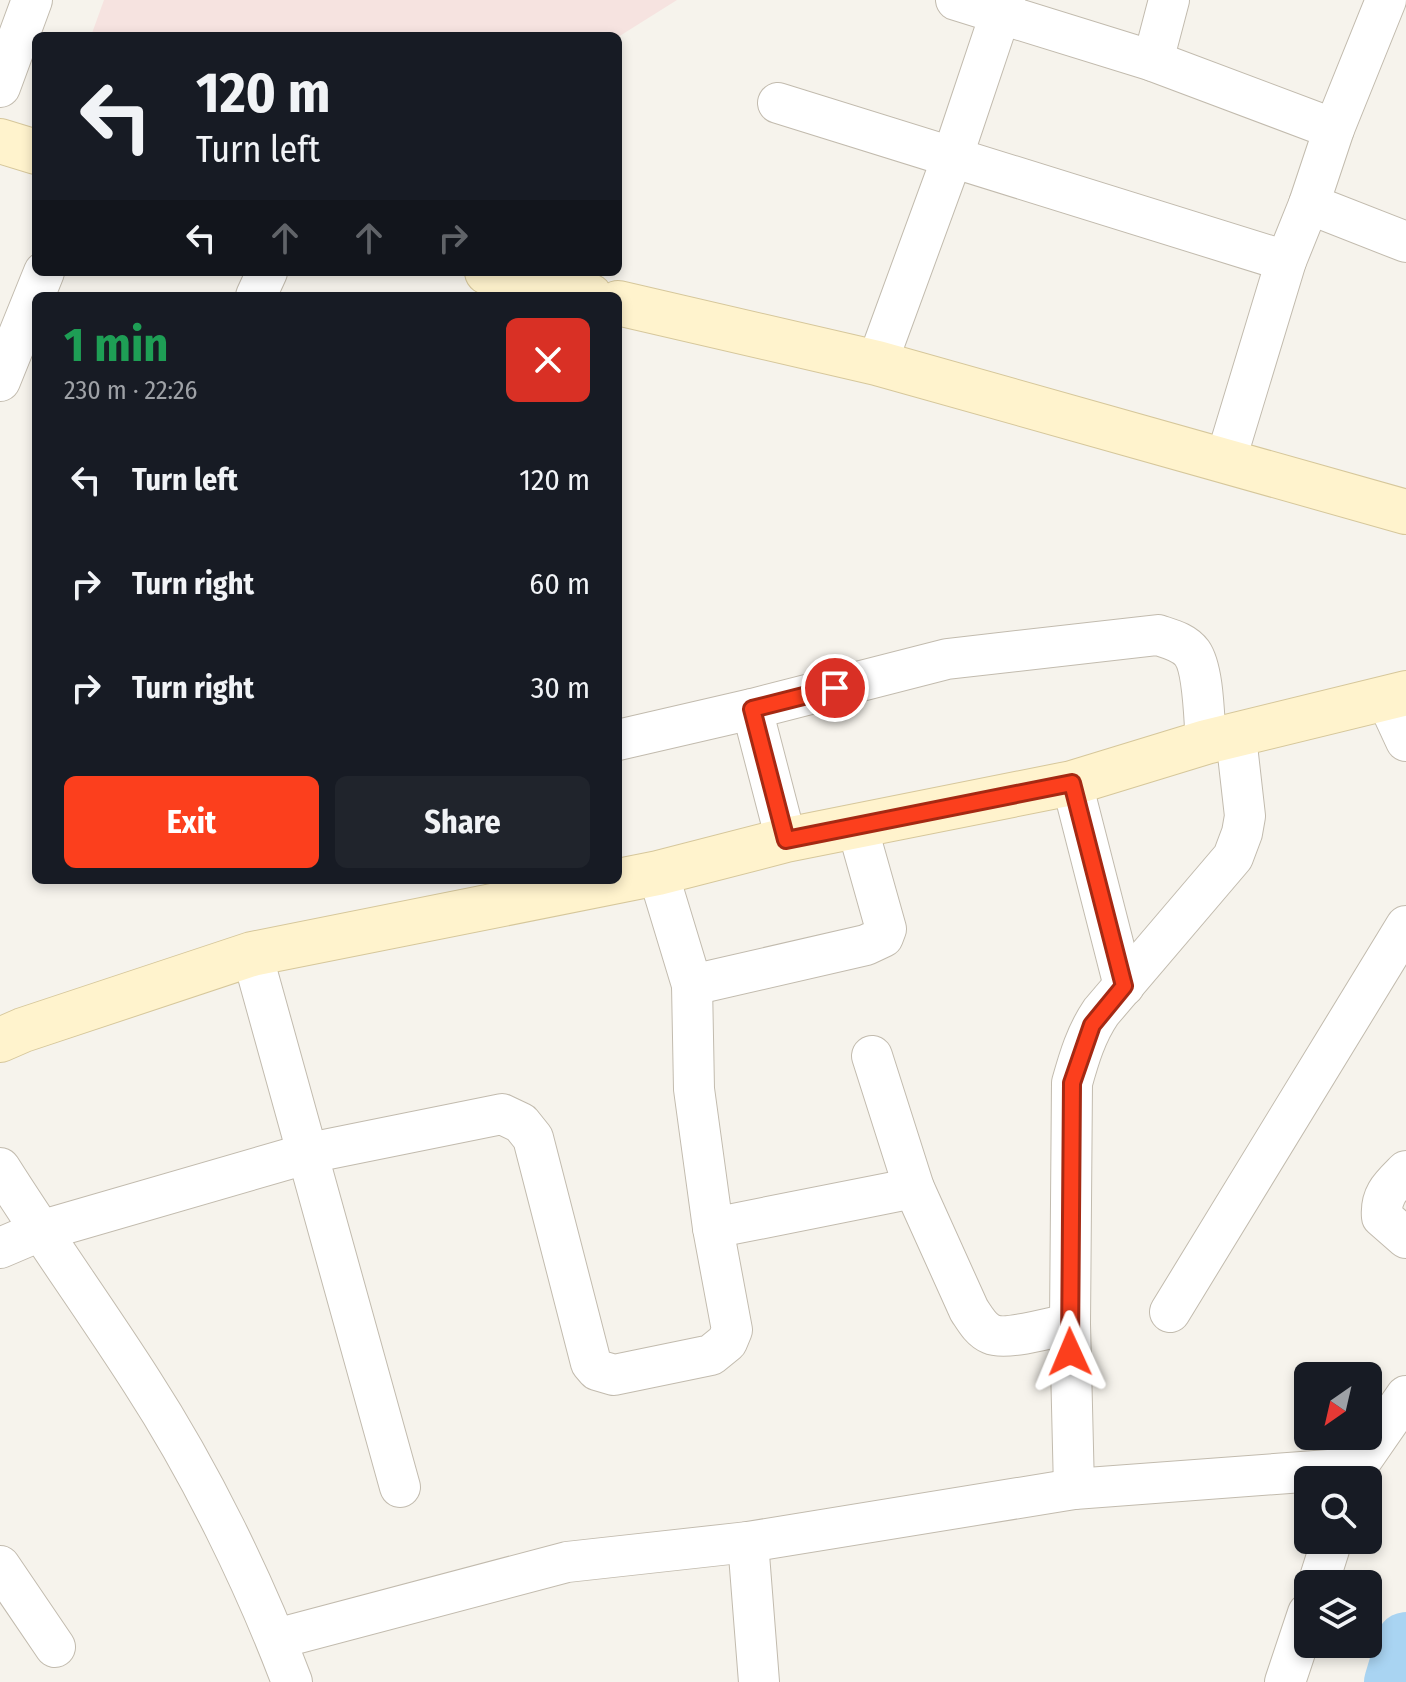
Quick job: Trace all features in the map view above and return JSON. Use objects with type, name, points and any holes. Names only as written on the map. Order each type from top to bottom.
[{"type":"street","points":[[0,87],[32,0]]},
{"type":"street","points":[[956,0],[1002,7],[1334,129]]},
{"type":"street","points":[[1153,61],[1169,0]]},
{"type":"street","points":[[1226,459],[1286,261],[1334,129],[1386,0]]},
{"type":"street","points":[[877,363],[952,158],[1002,7]]},
{"type":"street","points":[[778,103],[1286,261]]},
{"type":"street","points":[[0,141],[32,151]]},
{"type":"street","points":[[1309,204],[1406,242]]},
{"type":"street","points":[[504,276],[573,292]]},
{"type":"street","points":[[0,381],[32,302]]},
{"type":"street","points":[[622,304],[877,363],[1406,512]]},
{"type":"street","points":[[622,739],[947,659],[1158,635],[1177,641],[1192,653],[1245,816],[1233,857],[1092,1025],[1072,1083],[1070,1324],[1074,1489]]},
{"type":"street","points":[[622,880],[786,840],[1072,783],[1221,740],[1396,696],[1406,741]]},
{"type":"street","points":[[752,709],[786,840]]},
{"type":"street","points":[[1072,783],[1124,986]]},
{"type":"street","points":[[692,985],[866,945],[883,937],[886,929],[857,826]]},
{"type":"street","points":[[0,1248],[40,1231],[309,1153],[502,1114],[521,1123],[533,1138],[591,1363],[614,1375],[711,1355],[727,1342],[732,1330],[713,1228],[694,1089],[692,985],[658,873]]},
{"type":"street","points":[[0,1040],[252,954],[603,884]]},
{"type":"street","points":[[1170,1312],[1406,926]]},
{"type":"street","points":[[252,954],[400,1487]]},
{"type":"street","points":[[872,1056],[914,1188],[969,1310],[979,1325],[992,1335],[1007,1336],[1070,1324]]},
{"type":"street","points":[[0,1168],[143,1383],[199,1478],[280,1668],[567,1562],[748,1542],[1074,1489],[1294,1477]]},
{"type":"street","points":[[1406,1171],[1390,1187],[1381,1203],[1382,1217],[1406,1238]]},
{"type":"street","points":[[713,1228],[914,1188]]},
{"type":"street","points":[[1359,1466],[1406,1396]]},
{"type":"street","points":[[748,1542],[759,1682]]},
{"type":"street","points":[[0,1566],[55,1647]]},
{"type":"street","points":[[1285,1682],[1294,1655]]},
{"type":"shaded area","points":[[104,0],[677,0],[622,34],[622,32],[92,32]]},
{"type":"waterway","points":[[1394,1682],[1406,1642]]},
{"type":"route","points":[[835,688],[752,709],[786,840],[1072,783],[1124,986],[1092,1025],[1072,1083],[1070,1352]]}]
